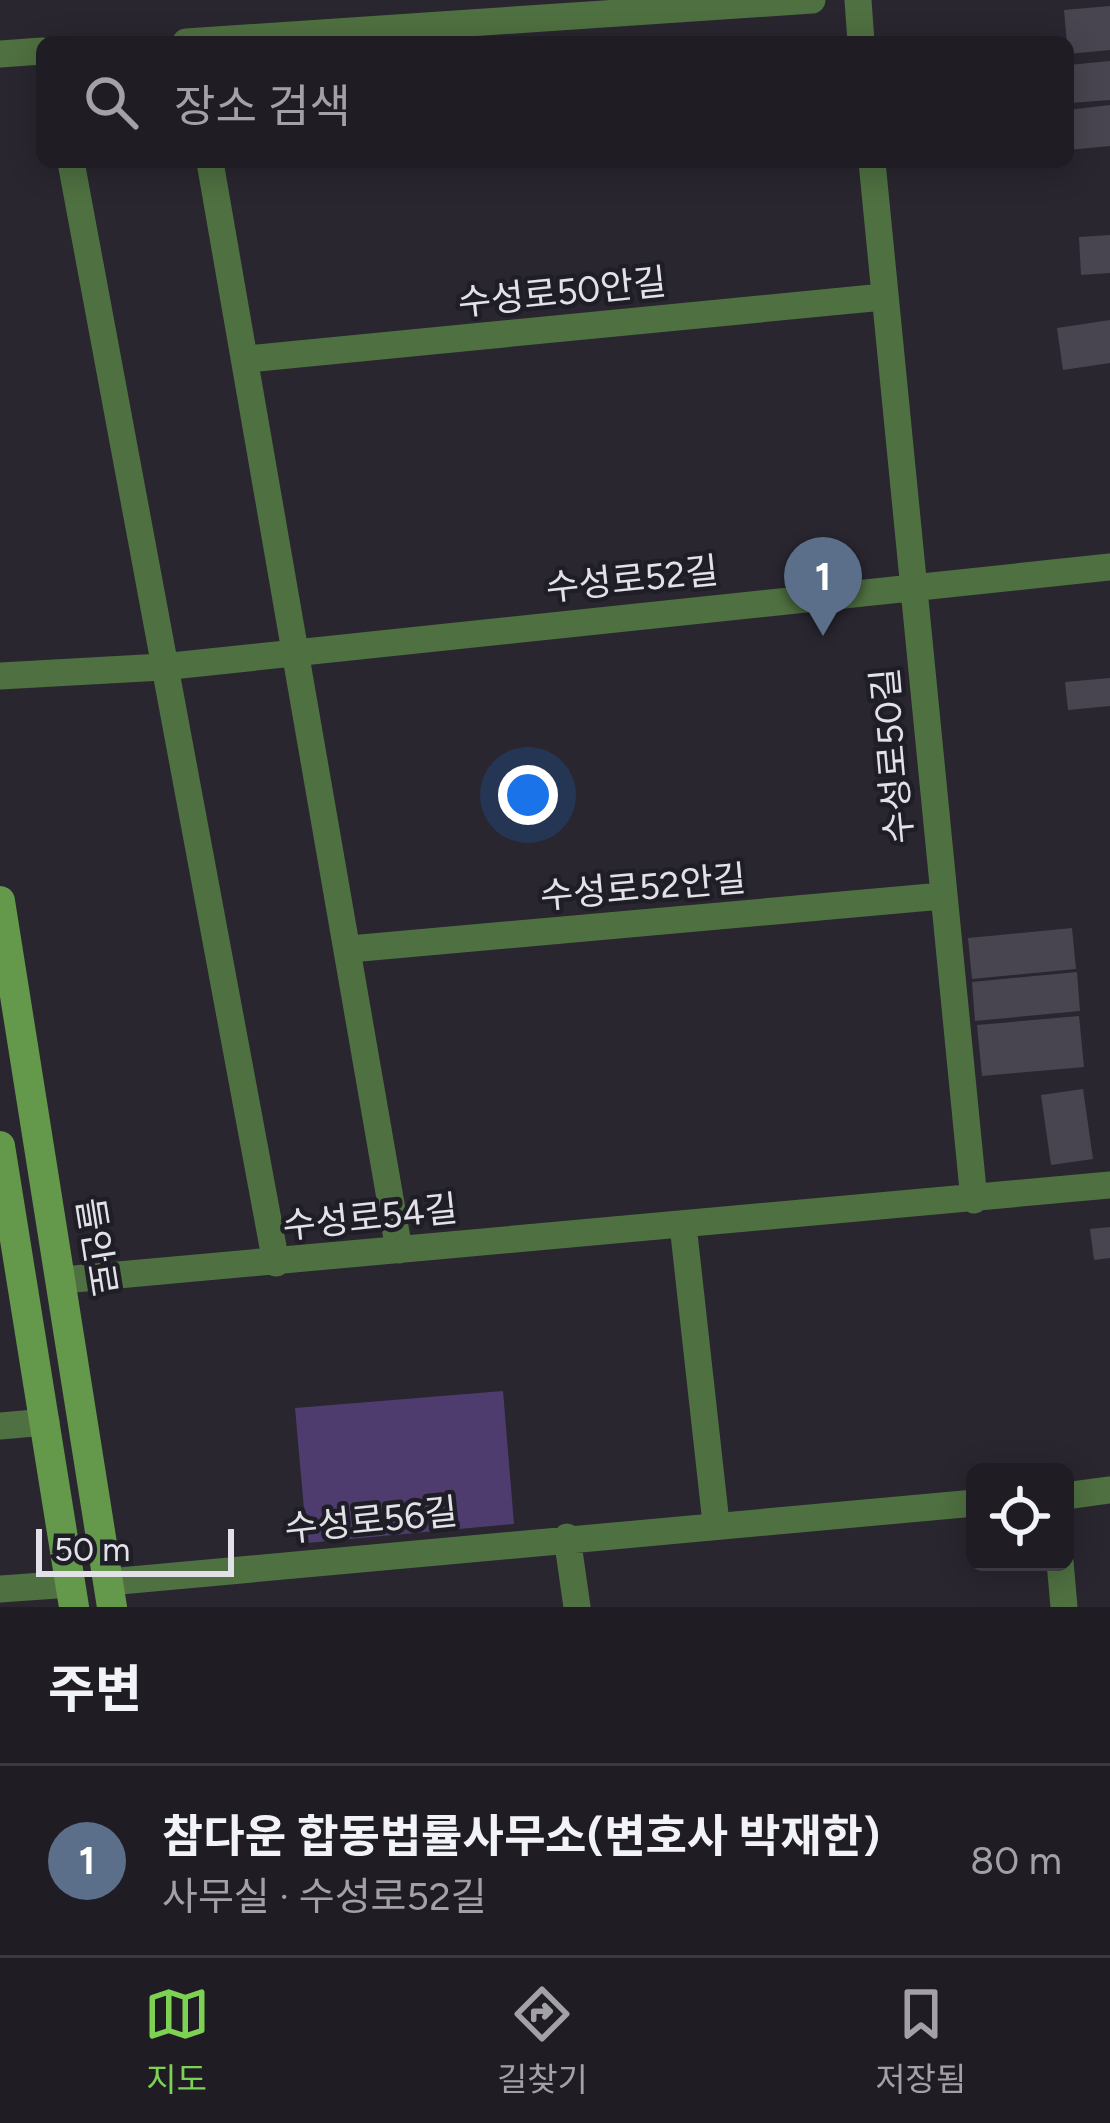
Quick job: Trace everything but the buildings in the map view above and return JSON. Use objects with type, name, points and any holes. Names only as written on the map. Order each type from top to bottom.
[{"type":"main road","name":"들안로","points":[[0,901],[111,1594]]},
{"type":"main road","points":[[0,1145],[72,1596]]},
{"type":"street","points":[[245,36],[503,10],[812,0]]},
{"type":"street","points":[[858,0],[861,36]]},
{"type":"street","points":[[0,54],[36,51]]},
{"type":"street","points":[[72,168],[276,1263]]},
{"type":"street","points":[[211,168],[399,1250]]},
{"type":"street","name":"수성로50길","points":[[872,168],[974,1200]]},
{"type":"street","name":"수성로50안길","points":[[247,359],[883,297]]},
{"type":"street","name":"수성로52길","points":[[0,676],[162,667],[1110,567]]},
{"type":"street","name":"수성로52안길","points":[[350,949],[942,896]]},
{"type":"street","name":"수성로54길","points":[[63,1280],[1110,1185]]},
{"type":"street","points":[[683,1225],[716,1523]]},
{"type":"street","points":[[0,1426],[46,1422]]},
{"type":"street","points":[[1074,1495],[1110,1490]]},
{"type":"street","name":"수성로56길","points":[[111,1594],[567,1537],[966,1504]]},
{"type":"street","points":[[567,1537],[577,1607]]},
{"type":"street","points":[[1061,1571],[1064,1607]]},
{"type":"street","points":[[0,1589],[72,1596]]},
{"type":"shaded area","points":[[503,1391],[514,1524],[307,1543],[295,1408]]},
{"type":"place","name":"참다운 합동법률사무소(변호사 박재한)","points":[[823,636]]}]
